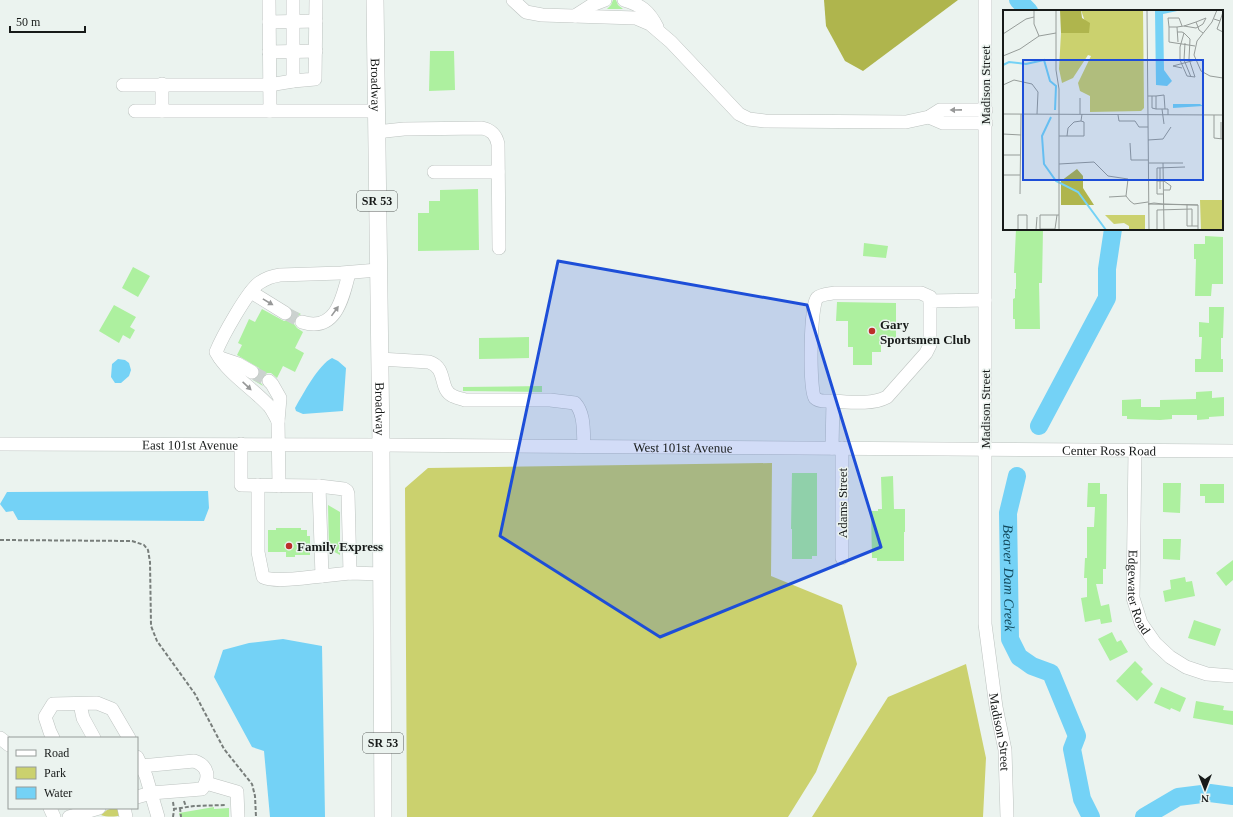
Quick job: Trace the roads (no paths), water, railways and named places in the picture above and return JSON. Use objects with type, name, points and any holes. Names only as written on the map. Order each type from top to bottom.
[{"type":"main road","name":"Broadway","points":[[375,0],[381,444],[383,817]]},
{"type":"street","points":[[269,0],[270,111]]},
{"type":"street","points":[[293,0],[293,81]]},
{"type":"street","points":[[124,85],[269,85],[316,79],[316,0]]},
{"type":"street","points":[[513,0],[526,12],[542,15],[636,18],[650,24],[702,73],[739,114],[749,119],[764,121],[906,122],[929,117],[943,122],[986,116]]},
{"type":"street","points":[[575,16],[592,5],[605,0]]},
{"type":"street","points":[[624,0],[638,4],[653,18],[659,32]]},
{"type":"street","name":"Madison Street","points":[[985,0],[985,624],[996,707],[1005,750],[1006,817]]},
{"type":"street","points":[[269,22],[316,21]]},
{"type":"street","points":[[269,52],[316,51]]},
{"type":"street","points":[[162,84],[162,111]]},
{"type":"street","points":[[135,111],[376,111]]},
{"type":"street","points":[[376,132],[412,129],[488,129],[492,131],[497,138],[498,144],[499,248]]},
{"type":"street","points":[[434,172],[498,172]]},
{"type":"street","points":[[278,421],[271,408],[231,370],[216,352],[220,341],[251,292],[259,283],[270,277],[280,275],[349,273],[378,270]]},
{"type":"street","points":[[302,322],[318,324],[327,320],[336,312],[341,303],[349,273]]},
{"type":"street","points":[[251,292],[285,313]]},
{"type":"street","points":[[834,292],[921,293],[930,297],[930,301],[930,346],[921,360],[887,397],[874,402],[833,402],[818,400],[815,398],[812,380],[811,318],[816,298],[834,292]]},
{"type":"street","points":[[930,301],[985,300]]},
{"type":"street","points":[[220,358],[238,364],[252,372]]},
{"type":"street","points":[[380,359],[429,362],[435,364],[439,368],[447,391],[453,396],[466,400],[550,400],[575,403],[582,416],[584,446]]},
{"type":"street","points":[[269,381],[280,398],[278,421],[279,486]]},
{"type":"street","name":"Adams Street","points":[[833,402],[837,448],[842,558]]},
{"type":"street","name":"East 101st Avenue","points":[[0,444],[381,444]]},
{"type":"street","points":[[241,444],[241,485],[319,486],[344,489],[347,491],[350,573]]},
{"type":"street","name":"West 101st Avenue","points":[[381,444],[985,449]]},
{"type":"street","name":"Center Ross Road","points":[[985,449],[1233,451]]},
{"type":"street","name":"Edgewater Road","points":[[1135,450],[1133,598],[1141,623],[1155,642],[1170,657],[1186,667],[1207,674],[1233,676]]},
{"type":"street","points":[[258,485],[258,552],[264,577],[268,580],[294,579],[350,573],[382,574]]},
{"type":"street","points":[[319,486],[322,576]]},
{"type":"street","points":[[53,737],[45,717],[53,704],[97,703],[112,709],[128,737]]},
{"type":"street","points":[[80,704],[83,718],[93,737]]},
{"type":"street","points":[[138,797],[151,793],[202,789],[206,784],[208,777],[200,763],[194,761],[139,761],[151,793],[158,817]]},
{"type":"street","points":[[206,784],[237,792],[238,811]]},
{"type":"street","points":[[69,817],[95,811]]},
{"type":"water","points":[[332,358],[346,368],[343,411],[303,414],[296,411],[295,408],[312,380],[322,366]]},
{"type":"water","points":[[118,359],[125,360],[129,363],[131,370],[129,376],[121,383],[115,383],[111,377],[112,364]]},
{"type":"water","points":[[208,491],[209,508],[204,521],[18,520],[13,511],[6,512],[0,504],[7,492]]},
{"type":"water","points":[[283,639],[322,646],[325,817],[270,817],[264,751],[252,747],[214,677],[223,650],[249,643]]},
{"type":"waterway","name":"Beaver Dam Creek","points":[[1018,0],[1028,10]]},
{"type":"waterway","name":"Beaver Dam Creek","points":[[1039,426],[1107,298],[1107,269],[1113,230]]},
{"type":"waterway","name":"Beaver Dam Creek","points":[[1017,476],[1008,513],[1010,639],[1019,657],[1032,666],[1051,673],[1077,736],[1072,749],[1082,799],[1091,817]]},
{"type":"waterway","name":"Beaver Dam Creek","points":[[1144,817],[1178,797],[1210,793],[1233,796]]},
{"type":"tunnel","points":[[285,313],[302,322]]},
{"type":"tunnel","points":[[252,372],[269,381]]},
{"type":"place","name":"Gary Sportsmen Club","points":[[872,331]]},
{"type":"place","name":"Family Express","points":[[289,546]]}]
